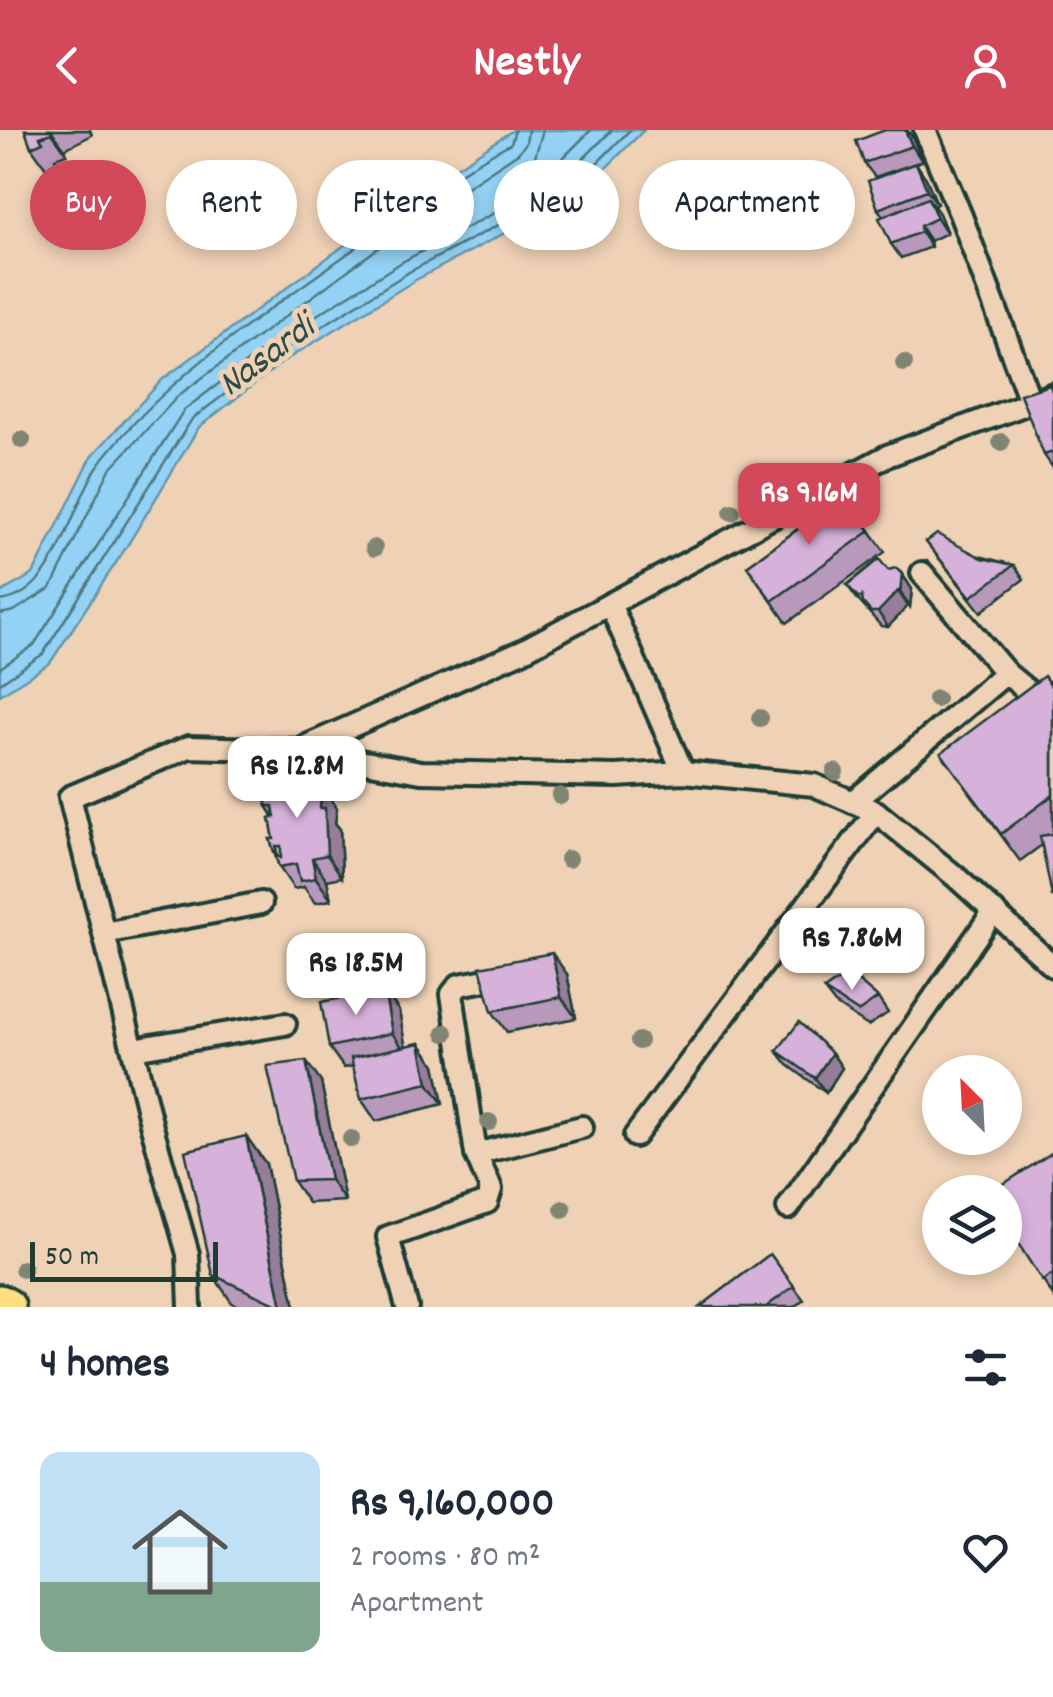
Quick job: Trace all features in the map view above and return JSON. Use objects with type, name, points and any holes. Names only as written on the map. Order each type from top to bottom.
[{"type":"highway","points":[[0,1304],[7,1307]]},
{"type":"street","points":[[924,130],[961,216],[1030,401]]},
{"type":"street","points":[[298,750],[522,651],[887,456],[1053,394]]},
{"type":"street","points":[[922,573],[1006,673],[1041,702],[1053,693]]},
{"type":"street","points":[[610,604],[683,772]]},
{"type":"street","points":[[853,802],[1006,673]]},
{"type":"street","points":[[190,1307],[188,1254],[70,797],[189,747],[298,750],[421,772],[616,776],[683,772],[814,785],[876,812],[1053,966]]},
{"type":"street","points":[[635,1136],[876,812]]},
{"type":"street","points":[[104,933],[261,903]]},
{"type":"street","points":[[788,1208],[994,911]]},
{"type":"street","points":[[406,1307],[388,1237],[487,1202],[491,1190],[476,1154],[452,994],[460,985],[530,972]]},
{"type":"street","points":[[133,1049],[285,1024]]},
{"type":"street","points":[[476,1154],[582,1128]]},
{"type":"water","points":[[513,130],[644,130],[614,160],[494,160],[494,239],[474,249],[474,160],[467,160]]},
{"type":"water","name":"Nasardi","points":[[338,250],[473,250],[284,361],[199,427],[50,663],[0,695],[0,593],[33,574],[92,456],[163,379]]},
{"type":"building","points":[[25,130],[52,133],[40,137],[43,142],[31,147]]},
{"type":"building","points":[[885,130],[905,130],[912,146],[864,163],[856,141]]},
{"type":"building","points":[[916,163],[927,190],[878,209],[868,181]]},
{"type":"building","points":[[928,198],[937,218],[920,226],[921,232],[891,244],[879,218]]},
{"type":"building","points":[[1050,385],[1053,452],[1044,455],[1020,394]]},
{"type":"building","points":[[845,495],[870,531],[772,601],[747,566]]},
{"type":"building","points":[[937,534],[982,558],[1014,565],[971,597],[926,542]]},
{"type":"building","points":[[879,559],[888,570],[896,568],[902,574],[900,592],[878,612],[871,612],[862,596],[859,598],[847,585]]},
{"type":"building","points":[[1044,676],[1053,689],[1053,795],[1001,834],[941,753]]},
{"type":"building","points":[[313,769],[316,787],[322,786],[320,808],[325,808],[327,855],[312,858],[316,878],[300,881],[296,864],[279,867],[270,839],[274,839],[270,818],[275,817],[273,806],[267,806],[265,797],[270,795],[267,777]]},
{"type":"building","points":[[1053,834],[1053,896],[1052,896],[1040,836]]},
{"type":"building","points":[[552,953],[561,997],[492,1011],[480,967]]},
{"type":"building","points":[[849,973],[878,998],[858,1012],[824,990]]},
{"type":"building","points":[[384,990],[392,1033],[329,1047],[321,1002]]},
{"type":"building","points":[[799,1022],[832,1053],[815,1078],[777,1051]]},
{"type":"building","points":[[420,1043],[428,1083],[361,1099],[351,1058]]},
{"type":"building","points":[[306,1061],[330,1180],[293,1181],[267,1066]]},
{"type":"building","points":[[246,1136],[282,1307],[213,1275],[185,1151]]},
{"type":"building","points":[[1053,1152],[1053,1274],[1042,1281],[1022,1250],[1022,1175],[1017,1175]]},
{"type":"building","points":[[770,1254],[794,1286],[766,1307],[700,1307]]}]
